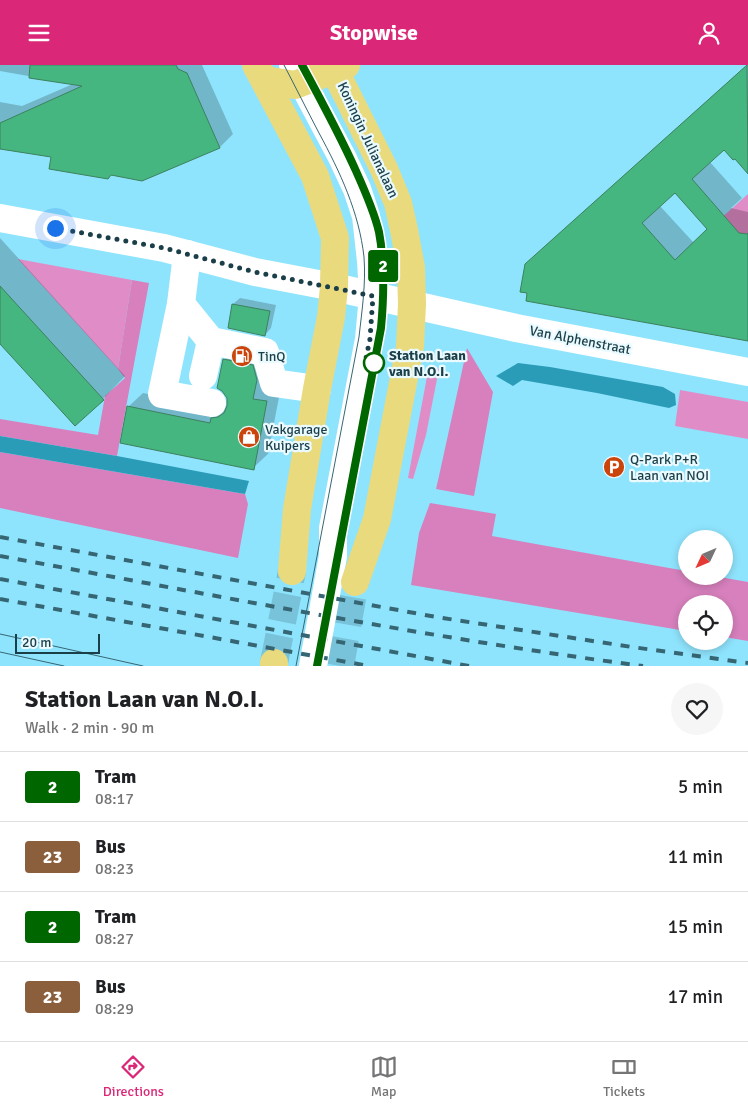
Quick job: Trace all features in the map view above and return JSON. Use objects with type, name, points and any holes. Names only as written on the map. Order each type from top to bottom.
[{"type":"main road","points":[[264,70],[295,85],[298,73],[337,67]]},
{"type":"main road","name":"Koningin Julianalaan","points":[[337,67],[398,203],[411,268],[410,346],[378,519],[355,582]]},
{"type":"main road","points":[[264,70],[315,176],[335,239],[331,317],[297,509],[292,571]]},
{"type":"street","points":[[298,73],[342,157],[366,216],[373,296],[370,339],[333,528],[333,556],[313,666]]},
{"type":"street","name":"Van Alphenstraat","points":[[0,218],[164,248],[255,272],[334,287],[516,328],[748,372]]},
{"type":"street","points":[[188,254],[162,394],[212,403]]},
{"type":"street","points":[[180,304],[210,341],[265,352],[274,383],[317,389]]},
{"type":"street","points":[[203,376],[210,341]]},
{"type":"street","points":[[282,665],[320,554],[333,528]]},
{"type":"shaded area","points":[[748,194],[748,257],[690,246]]},
{"type":"shaded area","points":[[18,259],[132,280],[118,369]]},
{"type":"shaded area","points":[[132,280],[149,283],[117,456],[0,436],[0,419],[98,435],[105,396],[125,378],[118,369]]},
{"type":"shaded area","points":[[467,348],[493,392],[474,496],[436,489]]},
{"type":"shaded area","points":[[429,366],[439,369],[426,435],[413,479],[408,478]]},
{"type":"shaded area","points":[[680,390],[748,402],[748,439],[675,426]]},
{"type":"shaded area","points":[[0,452],[245,494],[248,504],[238,558],[0,508]]},
{"type":"shaded area","points":[[430,503],[496,514],[492,536],[678,570],[678,585],[733,585],[733,579],[748,582],[748,641],[733,638],[733,595],[678,595],[678,630],[411,585],[419,533]]},
{"type":"water","points":[[518,363],[663,387],[675,394],[676,405],[669,408],[522,380],[513,386],[496,376]]},
{"type":"water","points":[[0,436],[249,481],[245,494],[0,452]]},
{"type":"building","points":[[30,65],[176,65],[178,69],[187,73],[220,148],[142,181],[111,175],[108,179],[49,169],[51,157],[0,149],[0,123],[82,86],[29,78]]},
{"type":"building","points":[[747,65],[748,174],[724,150],[692,179],[739,233],[748,234],[748,341],[526,301],[527,293],[520,292],[525,264]],"holes":[[[675,193],[707,229],[675,260],[642,223]]]},
{"type":"building","points":[[0,286],[104,400],[75,426],[0,344]]},
{"type":"building","points":[[232,304],[270,311],[265,336],[228,328]]},
{"type":"building","points":[[223,359],[253,365],[257,380],[253,399],[267,401],[254,470],[120,443],[127,406],[210,423],[211,418],[218,417],[224,413],[227,406],[227,398],[217,388]]},
{"type":"tunnel","points":[[274,663],[292,571]]},
{"type":"tunnel","points":[[340,666],[355,582]]},
{"type":"tram line","points":[[284,65],[348,193],[358,224],[364,257],[359,337],[296,666]]},
{"type":"tram line","points":[[302,65],[343,144],[372,209],[379,232],[383,280],[381,328],[317,666]]},
{"type":"tram line","name":"2","points":[[302,65],[350,156],[370,201],[379,232],[383,263],[384,298],[381,328],[317,666]]},
{"type":"tram line","points":[[0,634],[143,666]]},
{"type":"tram line","points":[[0,652],[64,666]]},
{"type":"railway","points":[[0,537],[436,617],[748,663]]},
{"type":"railway","points":[[0,556],[401,629],[643,666]]},
{"type":"railway","points":[[0,579],[469,666]]},
{"type":"railway","points":[[0,599],[369,666]]},
{"type":"place","name":"TinQ","points":[[242,356]]},
{"type":"place","name":"Station Laan van N.O.I.","points":[[374,363]]},
{"type":"place","name":"Vakgarage Kuipers","points":[[249,437]]},
{"type":"place","name":"Q-Park P+R Laan van NOI","points":[[614,467]]},
{"type":"route","points":[[55,228],[164,248],[255,272],[373,296],[370,339],[365,363],[374,363]]}]
